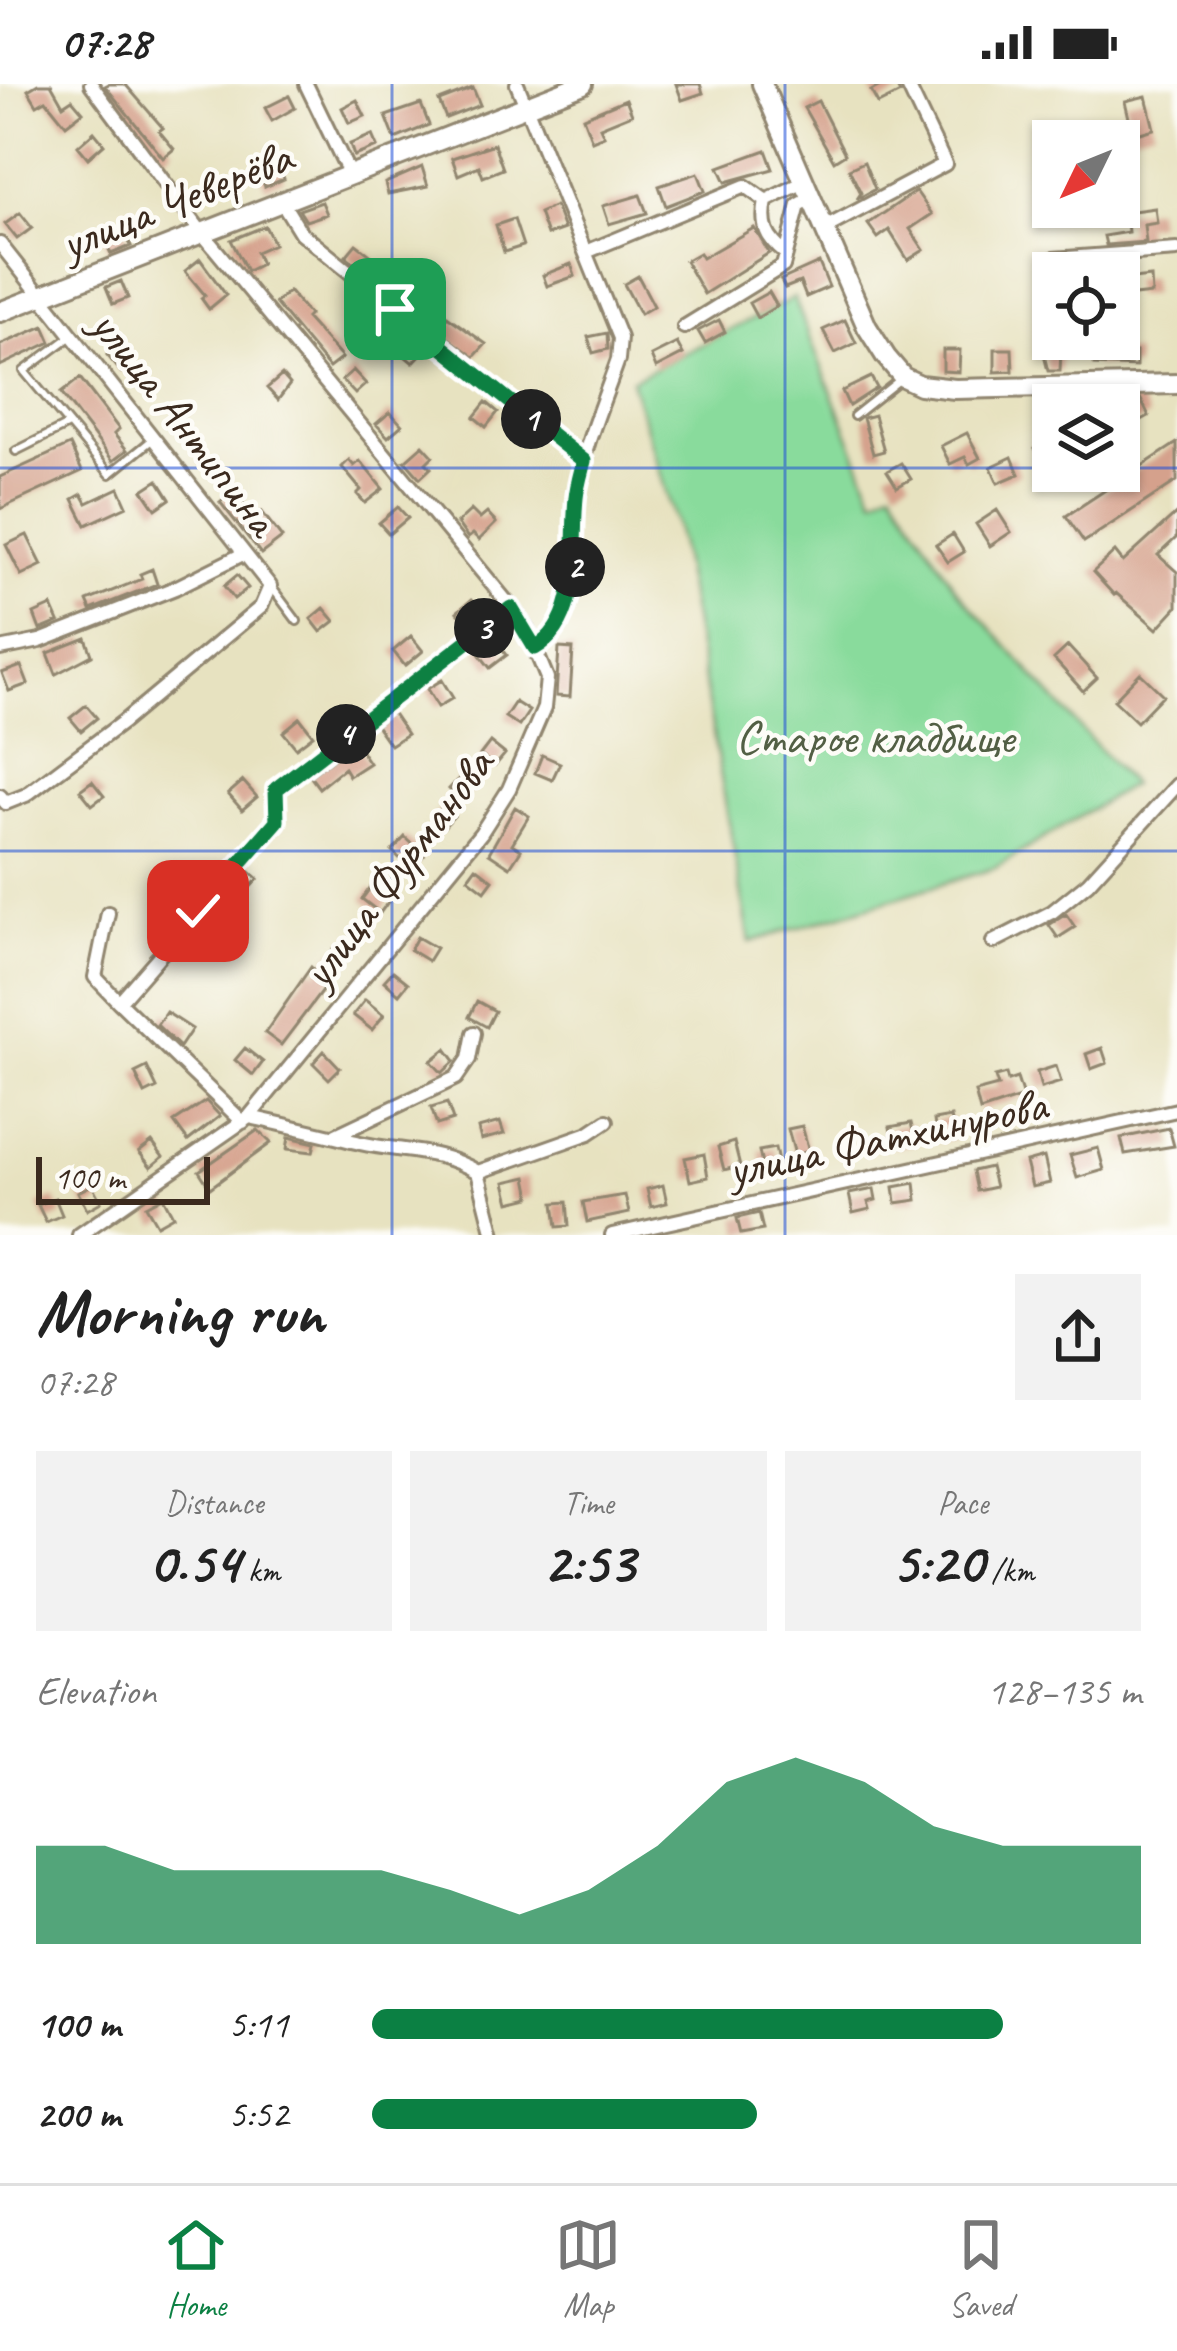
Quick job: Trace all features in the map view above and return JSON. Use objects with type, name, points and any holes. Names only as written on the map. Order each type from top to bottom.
[{"type":"street","name":"улица Фурманова","points":[[79,1235],[246,1119],[481,833],[509,789],[544,708],[547,678],[511,608],[202,233],[91,84]]},
{"type":"street","points":[[306,84],[350,172]]},
{"type":"street","points":[[517,84],[620,338],[618,360],[576,495],[575,574],[558,624],[548,640],[535,648]]},
{"type":"street","name":"улица Чеверёва","points":[[0,312],[584,84]]},
{"type":"street","points":[[762,84],[867,327],[903,377],[920,385],[955,389],[1177,384]]},
{"type":"street","points":[[827,227],[945,164],[907,84]]},
{"type":"street","points":[[586,252],[745,186],[766,201]]},
{"type":"street","points":[[766,201],[810,189]]},
{"type":"street","points":[[684,327],[783,266],[799,205],[810,189]]},
{"type":"street","points":[[766,201],[761,223],[771,242],[786,254]]},
{"type":"street","points":[[282,202],[301,233],[584,461]]},
{"type":"street","name":"улица Антипина","points":[[0,244],[271,586],[261,607],[123,722],[26,795],[5,803],[0,796]]},
{"type":"street","points":[[1140,253],[1177,250]]},
{"type":"street","points":[[0,649],[79,626],[176,588],[243,554]]},
{"type":"street","points":[[119,1002],[277,821],[276,789],[511,608]]},
{"type":"street","points":[[993,942],[1052,912],[1088,883],[1177,785]]},
{"type":"street","points":[[108,913],[95,977],[246,1119],[378,1146],[434,1152],[478,1172],[589,1133],[607,1121]]},
{"type":"street","points":[[334,1135],[456,1078],[469,1059],[474,1033]]},
{"type":"street","name":"улица Фатхинурова","points":[[612,1235],[1177,1111]]},
{"type":"street","points":[[478,1172],[494,1235]]},
{"type":"lane","points":[[70,338],[24,371],[110,474],[153,439]]},
{"type":"lane","points":[[854,416],[903,377]]},
{"type":"lane","points":[[16,451],[68,424]]},
{"type":"lane","name":"улица Антипина","points":[[271,586],[298,621]]},
{"type":"green space","name":"Старое кладбище","points":[[794,298],[874,498],[892,488],[956,589],[1131,785],[995,868],[750,942],[676,523],[631,380]]},
{"type":"building","points":[[51,84],[63,105],[72,99],[83,112],[66,125],[46,100],[37,105],[28,90]]},
{"type":"building","points":[[125,84],[163,128],[159,131],[174,149],[163,158],[105,86]]},
{"type":"building","points":[[676,84],[700,84],[703,93],[682,100]]},
{"type":"building","points":[[895,84],[900,93],[878,104],[871,91]]},
{"type":"building","points":[[473,88],[480,105],[446,118],[439,101]]},
{"type":"building","points":[[289,96],[295,108],[272,121],[265,108]]},
{"type":"building","points":[[1146,96],[1154,129],[1140,133],[1140,120],[1129,120],[1125,101]]},
{"type":"building","points":[[626,99],[632,114],[600,127],[604,136],[592,141],[583,117]]},
{"type":"building","points":[[357,100],[365,116],[349,123],[342,108]]},
{"type":"building","points":[[818,101],[845,154],[834,161],[804,108]]},
{"type":"building","points":[[421,104],[429,125],[395,139],[386,116]]},
{"type":"building","points":[[94,132],[104,144],[88,158],[78,146]]},
{"type":"building","points":[[372,135],[377,147],[354,156],[350,144]]},
{"type":"building","points":[[494,144],[503,169],[483,177],[479,166],[458,175],[452,158]]},
{"type":"building","points":[[766,150],[773,169],[726,182],[719,167]]},
{"type":"building","points":[[277,161],[284,179],[265,187],[258,168]]},
{"type":"building","points":[[864,162],[875,189],[857,199],[861,193],[849,169]]},
{"type":"building","points":[[422,167],[428,186],[388,194],[385,183]]},
{"type":"building","points":[[698,173],[705,191],[666,206],[659,186]]},
{"type":"building","points":[[916,191],[932,214],[910,229],[924,250],[908,260],[889,230],[878,238],[868,224]]},
{"type":"building","points":[[640,195],[647,213],[609,224],[603,206]]},
{"type":"building","points":[[322,202],[327,214],[306,221],[299,210]]},
{"type":"building","points":[[555,206],[564,229],[547,235],[539,213]]},
{"type":"building","points":[[1155,208],[1157,223],[1144,225],[1146,242],[1106,245],[1104,236],[1140,228],[1140,210]]},
{"type":"building","points":[[20,213],[32,228],[17,239],[5,224]]},
{"type":"building","points":[[514,219],[523,246],[504,252],[496,225]]},
{"type":"building","points":[[265,226],[274,244],[256,252],[261,264],[247,271],[231,240]]},
{"type":"building","points":[[754,228],[769,253],[704,294],[685,261],[699,253],[702,258]]},
{"type":"building","points":[[124,230],[131,246],[111,254],[104,238]]},
{"type":"building","points":[[356,244],[373,257],[363,270],[346,256]]},
{"type":"building","points":[[200,259],[226,295],[209,309],[201,298],[205,295],[185,271]]},
{"type":"building","points":[[819,263],[829,287],[806,297],[800,282],[785,288],[781,280]]},
{"type":"building","points":[[571,264],[575,276],[547,286],[543,275]]},
{"type":"building","points":[[638,276],[654,306],[640,314],[624,284]]},
{"type":"building","points":[[1151,277],[1152,294],[1140,295],[1140,278]]},
{"type":"building","points":[[121,281],[128,298],[113,304],[106,287]]},
{"type":"building","points":[[289,291],[342,358],[329,368],[275,303]]},
{"type":"building","points":[[769,292],[777,306],[757,318],[749,303]]},
{"type":"building","points":[[358,300],[373,312],[362,326],[347,314]]},
{"type":"building","points":[[443,313],[486,344],[474,357],[434,327]]},
{"type":"building","points":[[719,320],[725,332],[705,343],[698,331]]},
{"type":"building","points":[[845,320],[856,343],[835,353],[823,330]]},
{"type":"building","points":[[44,326],[51,342],[0,366],[0,345]]},
{"type":"building","points":[[607,333],[608,349],[593,353],[588,337]]},
{"type":"building","points":[[411,339],[425,350],[413,363],[400,352]]},
{"type":"building","points":[[677,343],[683,354],[656,368],[651,356]]},
{"type":"building","points":[[118,347],[131,364],[121,372],[107,355]]},
{"type":"building","points":[[995,349],[1012,349],[1013,371],[995,372]]},
{"type":"building","points":[[943,350],[960,350],[959,372],[943,371]]},
{"type":"building","points":[[1045,360],[1061,360],[1060,371],[1048,371]]},
{"type":"building","points":[[1094,360],[1136,360],[1136,367],[1094,365]]},
{"type":"building","points":[[353,370],[366,384],[355,394],[342,380]]},
{"type":"building","points":[[282,375],[290,384],[278,400],[267,388]]},
{"type":"building","points":[[871,377],[877,388],[849,406],[842,391]]},
{"type":"building","points":[[80,378],[119,429],[114,434],[127,450],[113,461],[61,393]]},
{"type":"building","points":[[1140,398],[1149,416],[1140,421]]},
{"type":"building","points":[[486,402],[498,412],[486,427],[474,417]]},
{"type":"building","points":[[390,412],[402,425],[388,437],[376,424]]},
{"type":"building","points":[[874,415],[884,451],[873,454],[863,418]]},
{"type":"building","points":[[967,433],[980,458],[969,464],[965,457],[950,464],[941,446]]},
{"type":"building","points":[[1177,443],[1177,481],[1084,542],[1066,516],[1102,492],[1140,492],[1140,467]]},
{"type":"building","points":[[70,445],[82,471],[0,509],[0,477]]},
{"type":"building","points":[[423,445],[433,456],[426,463],[431,468],[420,478],[405,461]]},
{"type":"building","points":[[1012,457],[1019,474],[998,483],[991,467]]},
{"type":"building","points":[[349,460],[354,466],[360,461],[383,489],[365,503],[357,494],[361,490],[342,467]]},
{"type":"building","points":[[901,463],[911,479],[897,487],[887,471]]},
{"type":"building","points":[[158,480],[170,499],[156,509],[143,490]]},
{"type":"building","points":[[119,488],[127,506],[86,525],[73,499],[82,494],[87,503]]},
{"type":"building","points":[[233,491],[256,517],[262,512],[282,538],[261,554],[220,502]]},
{"type":"building","points":[[398,507],[408,518],[389,534],[379,523]]},
{"type":"building","points":[[471,510],[480,519],[487,513],[496,523],[479,540],[473,534],[468,538],[457,523]]},
{"type":"building","points":[[997,510],[1011,532],[990,546],[976,524]]},
{"type":"building","points":[[1177,513],[1177,537],[1158,555],[1177,572],[1177,607],[1157,629],[1093,572],[1115,552],[1123,562]]},
{"type":"building","points":[[953,534],[964,552],[948,562],[936,545]]},
{"type":"building","points":[[27,535],[42,565],[21,575],[6,545]]},
{"type":"building","points":[[152,569],[157,584],[91,610],[87,601],[142,579],[140,574]]},
{"type":"building","points":[[237,575],[248,588],[234,599],[224,586]]},
{"type":"building","points":[[471,600],[482,613],[469,625],[457,612]]},
{"type":"building","points":[[52,606],[59,622],[40,630],[34,614]]},
{"type":"building","points":[[324,608],[335,621],[321,632],[311,619]]},
{"type":"building","points":[[411,636],[423,651],[405,666],[393,651]]},
{"type":"building","points":[[86,638],[92,655],[56,674],[48,653]]},
{"type":"building","points":[[494,638],[507,655],[490,668],[477,651]]},
{"type":"building","points":[[1068,646],[1097,678],[1083,691],[1054,659]]},
{"type":"building","points":[[559,648],[573,649],[570,697],[556,696]]},
{"type":"building","points":[[21,666],[28,684],[9,691],[2,673]]},
{"type":"building","points":[[1140,673],[1163,695],[1137,722],[1114,700]]},
{"type":"building","points":[[442,680],[453,698],[438,707],[427,689]]},
{"type":"building","points":[[515,702],[529,711],[519,726],[505,717]]},
{"type":"building","points":[[86,705],[97,718],[81,731],[70,718]]},
{"type":"building","points":[[392,712],[407,734],[390,745],[376,725]]},
{"type":"building","points":[[300,718],[313,735],[296,748],[283,732]]},
{"type":"building","points":[[355,742],[369,763],[349,776],[344,768],[319,788],[310,776]]},
{"type":"building","points":[[490,742],[505,754],[495,766],[480,755]]},
{"type":"building","points":[[542,755],[560,763],[552,780],[535,773]]},
{"type":"building","points":[[461,776],[474,788],[450,813],[454,816],[444,827],[433,817],[454,794],[449,789]]},
{"type":"building","points":[[92,781],[104,796],[92,805],[80,790]]},
{"type":"building","points":[[243,781],[257,797],[242,810],[228,794]]},
{"type":"building","points":[[515,807],[529,816],[512,844],[521,850],[510,867],[489,853]]},
{"type":"building","points":[[405,837],[424,855],[411,869],[392,851]]},
{"type":"building","points":[[476,867],[493,880],[485,891],[468,878]]},
{"type":"building","points":[[248,870],[258,879],[243,895],[234,886]]},
{"type":"building","points":[[370,888],[388,902],[380,913],[362,899]]},
{"type":"building","points":[[1066,914],[1075,927],[1058,938],[1049,925]]},
{"type":"building","points":[[417,937],[436,948],[428,961],[410,950]]},
{"type":"building","points":[[334,949],[347,958],[281,1045],[265,1033],[311,967],[316,972]]},
{"type":"building","points":[[393,971],[408,983],[399,994],[384,981]]},
{"type":"building","points":[[365,1000],[384,1015],[372,1030],[353,1015]]},
{"type":"building","points":[[477,1001],[495,1011],[487,1027],[469,1017]]},
{"type":"building","points":[[166,1012],[192,1029],[180,1047],[157,1025]]},
{"type":"building","points":[[245,1048],[263,1062],[253,1075],[235,1060]]},
{"type":"building","points":[[1102,1048],[1107,1063],[1091,1069],[1086,1054]]},
{"type":"building","points":[[446,1049],[455,1061],[442,1073],[431,1061]]},
{"type":"building","points":[[324,1051],[340,1068],[329,1079],[313,1063]]},
{"type":"building","points":[[1056,1066],[1061,1082],[1041,1088],[1037,1072]]},
{"type":"building","points":[[147,1067],[157,1088],[145,1094],[135,1073]]},
{"type":"building","points":[[1006,1074],[1008,1081],[1017,1078],[1023,1097],[980,1111],[975,1092],[998,1086],[995,1077]]},
{"type":"building","points":[[206,1101],[220,1116],[188,1141],[174,1122]]},
{"type":"building","points":[[447,1103],[453,1120],[437,1125],[431,1108]]},
{"type":"building","points":[[951,1117],[955,1139],[937,1142],[934,1120]]},
{"type":"building","points":[[500,1122],[504,1134],[481,1140],[478,1128]]},
{"type":"building","points":[[911,1123],[916,1143],[894,1148],[890,1127]]},
{"type":"building","points":[[802,1126],[809,1151],[795,1155],[788,1129]]},
{"type":"building","points":[[1169,1128],[1174,1146],[1125,1154],[1121,1138]]},
{"type":"building","points":[[258,1130],[271,1143],[210,1188],[199,1171]]},
{"type":"building","points":[[289,1137],[315,1143],[313,1152],[287,1149]]},
{"type":"building","points":[[152,1142],[163,1157],[151,1167],[139,1152]]},
{"type":"building","points":[[734,1142],[740,1166],[724,1170],[718,1147]]},
{"type":"building","points":[[775,1148],[781,1176],[765,1179],[759,1151]]},
{"type":"building","points":[[1098,1148],[1104,1170],[1077,1178],[1070,1155]]},
{"type":"building","points":[[704,1154],[708,1177],[690,1181],[685,1158]]},
{"type":"building","points":[[1044,1157],[1050,1183],[1032,1187],[1026,1162]]},
{"type":"building","points":[[990,1167],[995,1187],[977,1191],[973,1171]]},
{"type":"building","points":[[527,1177],[531,1197],[510,1202],[505,1182]]},
{"type":"building","points":[[915,1183],[917,1200],[896,1203],[894,1187]]},
{"type":"building","points":[[92,1185],[101,1202],[87,1210],[78,1192]]},
{"type":"building","points":[[663,1185],[667,1203],[651,1207],[647,1189]]},
{"type":"building","points":[[874,1189],[876,1200],[868,1202],[870,1209],[853,1213],[849,1194]]},
{"type":"building","points":[[625,1195],[629,1213],[587,1222],[583,1202]]},
{"type":"building","points":[[163,1197],[173,1216],[157,1225],[146,1206]]},
{"type":"building","points":[[55,1198],[62,1215],[46,1222],[38,1205]]},
{"type":"building","points":[[567,1202],[569,1226],[557,1227],[554,1203]]},
{"type":"building","points":[[759,1213],[763,1230],[741,1234],[737,1218]]},
{"type":"route","points":[[198,911],[277,821],[276,789],[511,608],[535,648],[548,640],[575,574],[576,495],[584,461],[395,309]]}]
